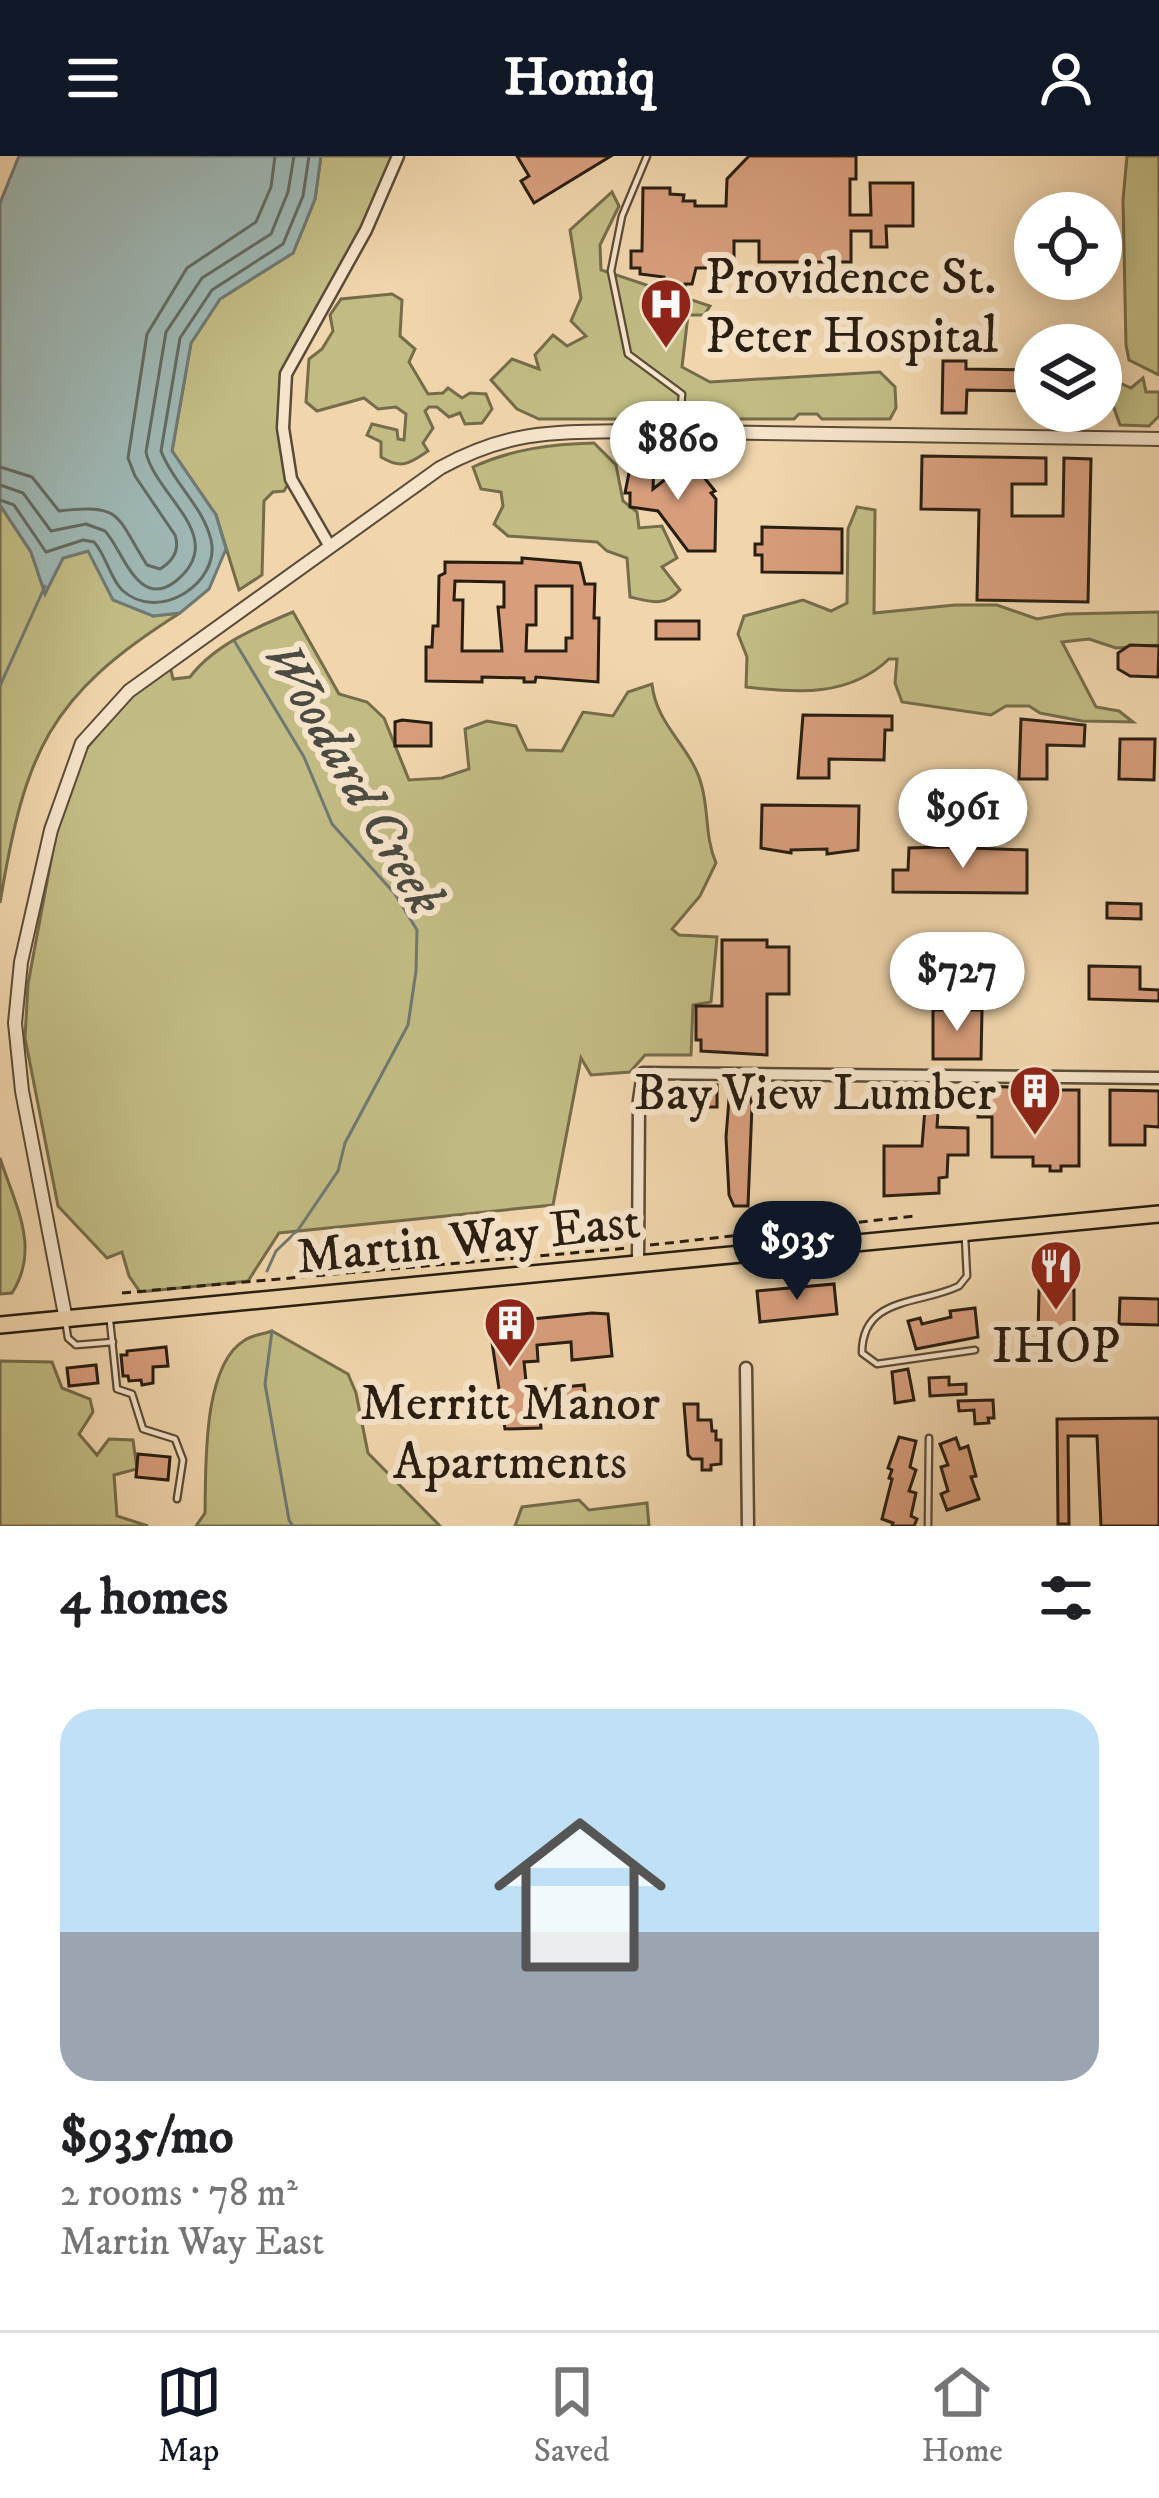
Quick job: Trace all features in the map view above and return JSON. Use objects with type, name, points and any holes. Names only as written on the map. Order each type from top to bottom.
[{"type":"main road","name":"Martin Way East","points":[[0,1325],[638,1254],[1159,1214]]},
{"type":"street","points":[[329,544],[291,479],[283,428],[286,374],[366,230],[398,156]]},
{"type":"street","points":[[66,1320],[22,1091],[15,1023],[21,962],[51,830],[82,743],[129,691],[440,468],[495,442],[550,433],[680,431],[1159,439]]},
{"type":"street","points":[[638,1254],[643,1072],[1159,1078]]},
{"type":"street","points":[[746,1368],[748,1526]]},
{"type":"lane","points":[[647,156],[622,216],[611,271],[628,354],[682,394],[680,431]]},
{"type":"lane","points":[[965,1232],[967,1276],[959,1286],[879,1311],[864,1330],[862,1352],[878,1364],[975,1350]]},
{"type":"lane","points":[[110,1315],[117,1389],[132,1394],[143,1429],[178,1442],[183,1460],[177,1499]]},
{"type":"lane","points":[[66,1320],[68,1339],[76,1345],[113,1342]]},
{"type":"lane","points":[[928,1526],[929,1438]]},
{"type":"path","points":[[122,1293],[638,1254],[915,1216]]},
{"type":"shaded area","points":[[321,156],[398,156],[366,230],[294,355],[283,428],[291,479],[284,491],[273,492],[264,501],[262,575],[239,590],[216,515],[172,451],[191,343],[220,299],[293,253],[315,199]]},
{"type":"shaded area","points":[[1127,156],[1159,156],[1159,375],[1129,360],[1126,345],[1123,200]]},
{"type":"shaded area","points":[[612,192],[619,206],[600,245],[601,270],[710,306],[704,315],[688,315],[682,367],[710,382],[880,372],[895,387],[896,408],[890,419],[822,419],[817,414],[799,414],[794,419],[539,419],[517,409],[491,380],[512,359],[539,369],[535,355],[553,335],[567,346],[586,336],[571,321],[581,298],[570,230]]},
{"type":"shaded area","points":[[392,294],[402,300],[400,336],[415,349],[409,362],[428,394],[448,388],[462,398],[470,393],[486,394],[492,409],[482,423],[465,424],[460,413],[449,417],[429,407],[425,411],[433,428],[423,443],[428,451],[400,464],[381,457],[381,442],[367,435],[372,424],[397,430],[398,439],[404,440],[406,414],[396,407],[378,409],[364,398],[317,411],[306,402],[309,359],[333,331],[330,315],[341,299]]},
{"type":"shaded area","points":[[1143,378],[1146,392],[1159,392],[1159,416],[1149,426],[1122,425],[1122,384],[1131,388]]},
{"type":"shaded area","points":[[594,443],[616,465],[623,501],[637,512],[639,528],[662,526],[677,558],[662,567],[680,590],[669,599],[630,597],[627,558],[597,542],[508,536],[494,524],[503,506],[501,492],[481,489],[473,467],[532,449]]},
{"type":"shaded area","points":[[0,505],[31,552],[45,592],[63,558],[88,551],[153,616],[180,613],[100,672],[50,732],[20,806],[0,903]]},
{"type":"shaded area","points":[[857,507],[875,510],[874,613],[955,605],[997,605],[1037,619],[1159,612],[1159,645],[1116,648],[1089,639],[1062,642],[1096,707],[1119,711],[1133,722],[1082,721],[1040,713],[1029,706],[1006,706],[991,715],[902,702],[895,683],[897,659],[889,659],[857,680],[822,690],[746,687],[747,657],[738,634],[744,616],[803,600],[831,611],[847,603],[848,529]]},
{"type":"shaded area","points":[[293,612],[339,694],[367,702],[384,718],[409,780],[442,778],[469,769],[465,729],[487,721],[516,726],[527,750],[562,751],[583,712],[613,716],[628,692],[652,684],[660,712],[691,760],[704,797],[716,863],[700,896],[672,929],[679,935],[717,937],[711,1002],[693,1005],[691,1055],[645,1055],[630,1072],[591,1075],[581,1058],[553,1205],[279,1233],[248,1281],[140,1292],[122,1252],[107,1258],[58,1206],[25,1038],[28,984],[57,828],[86,749],[127,700],[170,666],[173,679],[190,677],[224,646]]},
{"type":"shaded area","points":[[0,1158],[25,1243],[12,1293],[0,1294]]},
{"type":"shaded area","points":[[272,1331],[348,1374],[368,1453],[440,1526],[196,1526],[205,1513],[209,1419],[221,1371],[245,1340]]},
{"type":"shaded area","points":[[0,1361],[52,1362],[62,1388],[90,1399],[93,1412],[79,1434],[97,1455],[109,1439],[133,1440],[137,1469],[114,1475],[117,1516],[148,1526],[0,1526]]},
{"type":"shaded area","points":[[579,1500],[589,1510],[647,1503],[649,1526],[515,1526],[522,1507]]},
{"type":"water","points":[[19,156],[321,156],[315,199],[293,253],[220,299],[191,343],[172,451],[216,515],[226,549],[209,589],[180,613],[153,616],[113,600],[88,551],[63,558],[45,594],[31,552],[0,505],[0,203]]},
{"type":"building","points":[[517,156],[611,156],[534,203],[521,181],[529,176]]},
{"type":"building","points":[[749,156],[856,156],[856,179],[850,179],[850,215],[871,215],[870,183],[913,183],[913,226],[886,226],[887,247],[871,247],[871,231],[851,231],[851,262],[759,262],[759,241],[734,241],[734,268],[696,268],[685,290],[671,290],[664,277],[631,268],[631,251],[642,251],[643,188],[670,188],[670,194],[684,195],[683,201],[695,201],[695,206],[726,206],[727,179]]},
{"type":"building","points":[[943,361],[966,361],[966,369],[1014,370],[1014,391],[967,390],[966,413],[942,413]]},
{"type":"building","points":[[922,456],[1046,458],[1046,484],[1012,484],[1012,516],[1063,516],[1064,458],[1091,459],[1088,602],[977,600],[979,510],[921,509]]},
{"type":"building","points":[[690,460],[715,491],[711,493],[716,499],[715,551],[688,551],[658,511],[630,507],[630,493],[625,493],[631,463],[654,464],[653,489]]},
{"type":"building","points":[[762,527],[842,529],[842,573],[762,572],[762,555],[755,555],[755,544],[762,544]]},
{"type":"building","points":[[522,558],[580,563],[585,584],[595,584],[598,682],[536,677],[535,682],[482,677],[482,682],[426,681],[426,647],[432,647],[433,626],[438,626],[439,576],[445,573],[445,562],[522,563]],"holes":[[[455,581],[504,582],[504,607],[498,607],[502,651],[462,651],[463,600],[454,600]],[[536,586],[572,586],[572,638],[566,638],[566,651],[526,651],[527,625],[536,625]]]},
{"type":"building","points":[[656,621],[699,621],[699,639],[656,639]]},
{"type":"building","points":[[1130,645],[1159,646],[1158,677],[1130,676],[1118,669],[1118,653]]},
{"type":"building","points":[[803,715],[892,716],[892,730],[885,730],[884,760],[829,759],[829,778],[798,778]]},
{"type":"building","points":[[1021,719],[1085,725],[1084,746],[1047,745],[1047,779],[1019,779]]},
{"type":"building","points":[[395,722],[431,723],[431,746],[395,746]]},
{"type":"building","points":[[1120,739],[1155,739],[1154,780],[1119,779]]},
{"type":"building","points":[[762,805],[859,806],[858,850],[827,854],[827,849],[791,853],[761,848]]},
{"type":"building","points":[[909,848],[1027,850],[1027,893],[893,892],[893,870],[908,870]]},
{"type":"building","points":[[1107,903],[1141,904],[1141,919],[1107,918]]},
{"type":"building","points":[[722,940],[767,940],[767,947],[789,947],[789,994],[767,994],[767,1055],[701,1051],[701,1040],[696,1040],[696,1006],[722,1006]]},
{"type":"building","points":[[1089,966],[1140,967],[1140,989],[1159,990],[1159,1001],[1089,999]]},
{"type":"building","points":[[933,1010],[982,1010],[981,1059],[933,1059]]},
{"type":"building","points":[[651,1085],[717,1085],[717,1107],[688,1111],[649,1106]]},
{"type":"building","name":"Bay View Lumber","points":[[978,1086],[1009,1087],[1011,1094],[1034,1095],[1034,1090],[1079,1090],[1079,1166],[1050,1171],[1050,1166],[1033,1166],[1033,1157],[992,1157],[992,1117],[978,1117]]},
{"type":"building","points":[[1110,1090],[1159,1091],[1159,1127],[1145,1126],[1145,1145],[1110,1145]]},
{"type":"building","points":[[735,1093],[749,1093],[752,1106],[748,1206],[734,1206],[729,1195],[726,1137],[729,1099],[735,1099]]},
{"type":"building","points":[[926,1096],[939,1097],[937,1127],[968,1128],[968,1155],[948,1155],[947,1177],[939,1178],[939,1193],[884,1196],[884,1146],[922,1146]]},
{"type":"building","points":[[834,1284],[837,1314],[760,1322],[757,1291]]},
{"type":"building","name":"IHOP","points":[[1039,1290],[1074,1290],[1074,1334],[1038,1334]]},
{"type":"building","points":[[1120,1298],[1159,1299],[1159,1325],[1119,1324]]},
{"type":"building","points":[[975,1308],[978,1337],[916,1349],[908,1321],[920,1318],[922,1324],[951,1317],[950,1311]]},
{"type":"building","name":"Merritt Manor Apartments","points":[[608,1314],[612,1356],[572,1360],[571,1342],[537,1345],[538,1361],[524,1362],[527,1391],[584,1385],[587,1412],[540,1418],[541,1428],[505,1429],[490,1329]]},
{"type":"building","points":[[166,1347],[168,1366],[153,1367],[153,1383],[142,1385],[141,1380],[123,1376],[121,1355]]},
{"type":"building","points":[[96,1365],[98,1383],[69,1386],[67,1368]]},
{"type":"building","points":[[908,1369],[914,1400],[895,1403],[892,1372]]},
{"type":"building","points":[[949,1377],[949,1385],[966,1384],[966,1394],[930,1396],[929,1378]]},
{"type":"building","points":[[993,1400],[994,1418],[988,1418],[989,1423],[975,1424],[974,1410],[959,1411],[958,1401]]},
{"type":"building","points":[[684,1404],[698,1404],[698,1420],[711,1420],[716,1440],[721,1440],[721,1464],[711,1465],[711,1470],[702,1470],[702,1459],[688,1455]]},
{"type":"building","points":[[1159,1418],[1159,1526],[1101,1526],[1097,1436],[1068,1436],[1069,1524],[1058,1524],[1057,1419]]},
{"type":"building","points":[[899,1437],[916,1441],[910,1467],[916,1470],[909,1491],[916,1493],[914,1526],[892,1526],[882,1519],[892,1479],[888,1468]]},
{"type":"building","points":[[956,1438],[960,1449],[968,1446],[979,1499],[947,1510],[941,1494],[948,1491],[941,1467],[948,1465],[940,1444]]},
{"type":"building","points":[[138,1454],[170,1457],[168,1480],[136,1477]]},
{"type":"waterway","points":[[0,686],[45,586]]},
{"type":"waterway","name":"Woodard Creek","points":[[235,642],[304,757],[332,824],[395,894],[417,930],[408,1025],[345,1143],[338,1171],[298,1230],[276,1251],[267,1271]]},
{"type":"waterway","name":"Woodard Creek","points":[[272,1331],[265,1384],[293,1526]]},
{"type":"place","name":"Providence St. Peter Hospital","points":[[666,350]]},
{"type":"place","name":"Bay View Lumber","points":[[1035,1137]]},
{"type":"place","name":"IHOP","points":[[1056,1312]]},
{"type":"place","name":"Merritt Manor Apartments","points":[[510,1369]]}]
